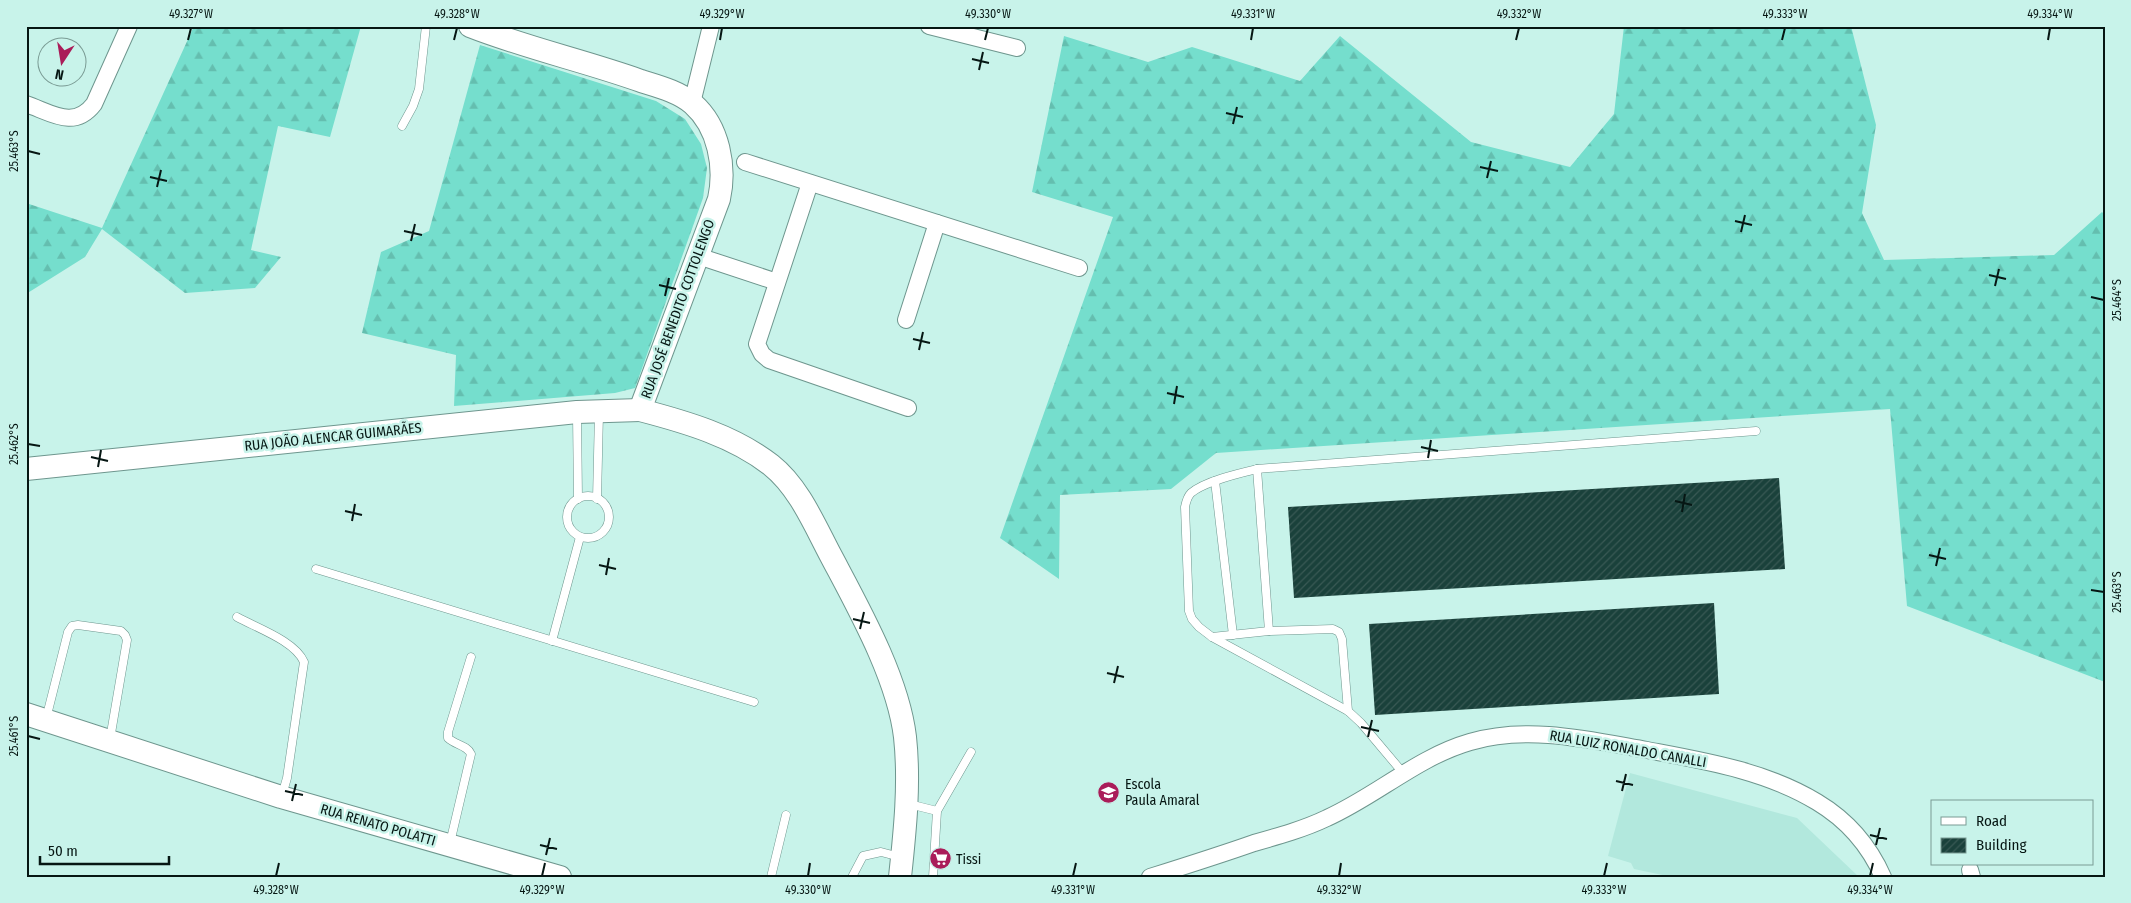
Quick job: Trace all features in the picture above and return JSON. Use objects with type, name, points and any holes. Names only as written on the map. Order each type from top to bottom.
[{"type":"main road","name":"RUA JOSÉ BENEDITO COTTOLENGO","points":[[470,26],[657,86],[692,103],[703,115],[713,135],[723,170],[718,199],[640,410],[698,427],[732,440],[773,467],[800,500],[866,626],[899,704],[905,736],[907,763],[901,867]]},
{"type":"main road","name":"RUA JOÃO ALENCAR GUIMARÃES","points":[[26,469],[577,412],[640,410]]},
{"type":"main road","name":"RUA RENATO POLATTI","points":[[36,717],[281,797],[449,845],[530,873],[560,877]]},
{"type":"street","points":[[26,104],[63,118],[76,119],[87,114],[94,104],[129,26]]},
{"type":"street","points":[[692,103],[711,26]]},
{"type":"street","points":[[929,26],[1017,48]]},
{"type":"street","points":[[745,162],[1079,268]]},
{"type":"street","points":[[810,183],[757,344],[762,354],[769,360],[908,408]]},
{"type":"street","points":[[906,320],[937,223]]},
{"type":"street","points":[[698,256],[776,282]]},
{"type":"street","name":"RUA LUIZ RONALDO CANALLI","points":[[1150,877],[1297,830],[1327,818],[1453,748],[1470,742],[1504,736],[1537,734],[1563,736],[1688,758],[1761,776],[1788,786],[1840,817],[1859,836],[1876,860],[1883,877]]},
{"type":"lane","points":[[402,126],[413,106],[419,89],[426,26]]},
{"type":"lane","points":[[597,498],[599,410]]},
{"type":"lane","points":[[577,412],[578,499]]},
{"type":"lane","points":[[1404,774],[1361,723],[1348,711],[1212,637],[1192,619],[1189,611],[1185,507],[1187,499],[1192,492],[1215,481],[1257,469],[1756,431]]},
{"type":"lane","points":[[1257,469],[1269,631]]},
{"type":"lane","points":[[1215,481],[1233,634]]},
{"type":"lane","points":[[588,496],[597,498],[608,511],[609,519],[607,526],[602,533],[595,537],[587,539],[580,537],[573,532],[567,518],[572,504],[578,499],[588,496]]},
{"type":"lane","points":[[552,641],[580,537]]},
{"type":"lane","points":[[316,569],[754,702]]},
{"type":"lane","points":[[237,617],[289,645],[300,654],[304,662],[287,778],[281,797]]},
{"type":"lane","points":[[36,717],[68,632],[72,626],[78,624],[121,631],[125,634],[127,640],[110,741]]},
{"type":"lane","points":[[1212,637],[1269,631],[1333,629],[1339,632],[1342,639],[1348,711]]},
{"type":"lane","points":[[449,845],[471,754],[469,750],[453,743],[448,738],[448,732],[471,657]]},
{"type":"lane","points":[[933,877],[937,811],[971,752]]},
{"type":"lane","points":[[906,803],[937,811]]},
{"type":"lane","points":[[771,877],[786,815]]},
{"type":"lane","points":[[852,877],[863,856],[869,854],[881,852],[901,867]]},
{"type":"shaded area","points":[[1630,773],[1797,818],[1859,877],[1672,877],[1634,869],[1631,863],[1608,856]]},
{"type":"green space","points":[[194,26],[361,26],[330,137],[278,126],[251,250],[281,257],[255,288],[185,293],[102,229],[85,257],[26,294],[26,203],[102,228]]},
{"type":"green space","points":[[1624,26],[1851,26],[1876,125],[1862,213],[1884,260],[2054,255],[2102,212],[2105,215],[2105,682],[1907,606],[1890,409],[1216,453],[1171,489],[1060,495],[1059,579],[1000,538],[1113,217],[1032,192],[1064,36],[1148,62],[1192,47],[1300,81],[1340,36],[1471,142],[1570,167],[1614,114]]},
{"type":"green space","points":[[480,45],[656,101],[685,119],[701,144],[707,168],[703,198],[635,388],[615,393],[454,406],[456,355],[362,333],[381,252],[429,231]]},
{"type":"building","points":[[1779,478],[1785,569],[1294,598],[1288,507]]},
{"type":"building","points":[[1714,603],[1719,694],[1375,715],[1369,624]]},
{"type":"place","name":"Escola Paula Amaral","points":[[1109,792]]},
{"type":"place","name":"Tissi","points":[[940,859]]}]
